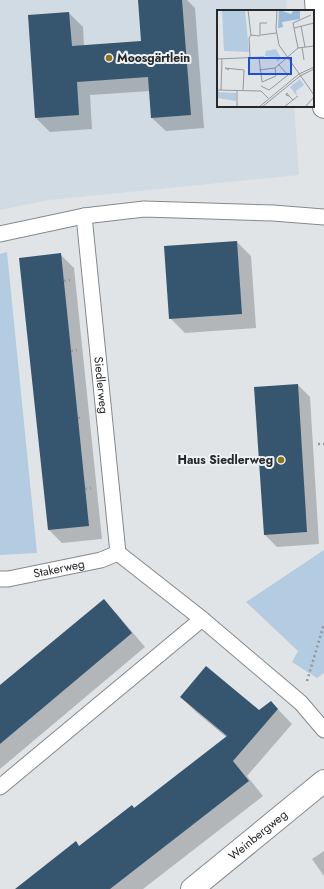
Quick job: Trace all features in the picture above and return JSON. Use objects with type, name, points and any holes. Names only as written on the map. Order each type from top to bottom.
[{"type":"street","points":[[316,0],[321,31],[324,107]]},
{"type":"street","name":"Weinbergweg","points":[[192,889],[324,781]]},
{"type":"lane","points":[[0,234],[84,216],[144,209],[324,217]]},
{"type":"lane","name":"Siedlerweg","points":[[84,216],[118,553]]},
{"type":"lane","points":[[118,553],[202,619],[301,703],[324,730]]},
{"type":"lane","name":"Stakerweg","points":[[0,579],[8,579],[101,560],[118,553]]},
{"type":"lane","points":[[0,787],[202,619]]},
{"type":"path","points":[[318,444],[324,444]]},
{"type":"path","points":[[301,703],[324,624]]},
{"type":"shaded area","name":"Moosgärtlein","points":[[0,0],[286,0],[287,10],[217,10],[217,107],[294,107],[299,175],[49,200],[0,210]]},
{"type":"shaded area","points":[[7,252],[37,553],[0,555],[0,254]]},
{"type":"shaded area","points":[[324,550],[324,673],[317,678],[292,662],[298,651],[246,602]]},
{"type":"building","points":[[138,0],[182,0],[191,115],[151,118],[148,77],[77,82],[79,115],[35,118],[28,15],[69,12],[72,46],[141,41]]},
{"type":"building","points":[[237,241],[242,314],[169,319],[164,246]]},
{"type":"building","points":[[61,253],[89,526],[48,530],[19,258]]},
{"type":"building","name":"Haus Siedlerweg","points":[[298,384],[307,532],[264,535],[254,387]]},
{"type":"building","points":[[104,599],[132,633],[0,744],[0,685]]},
{"type":"building","points":[[206,666],[259,710],[271,701],[278,709],[233,761],[249,781],[110,889],[15,889],[76,841],[79,846],[132,805],[134,808],[227,736],[180,697]]},
{"type":"place","name":"Moosgärtlein","points":[[109,58]]},
{"type":"place","name":"Haus Siedlerweg","points":[[281,460]]}]
